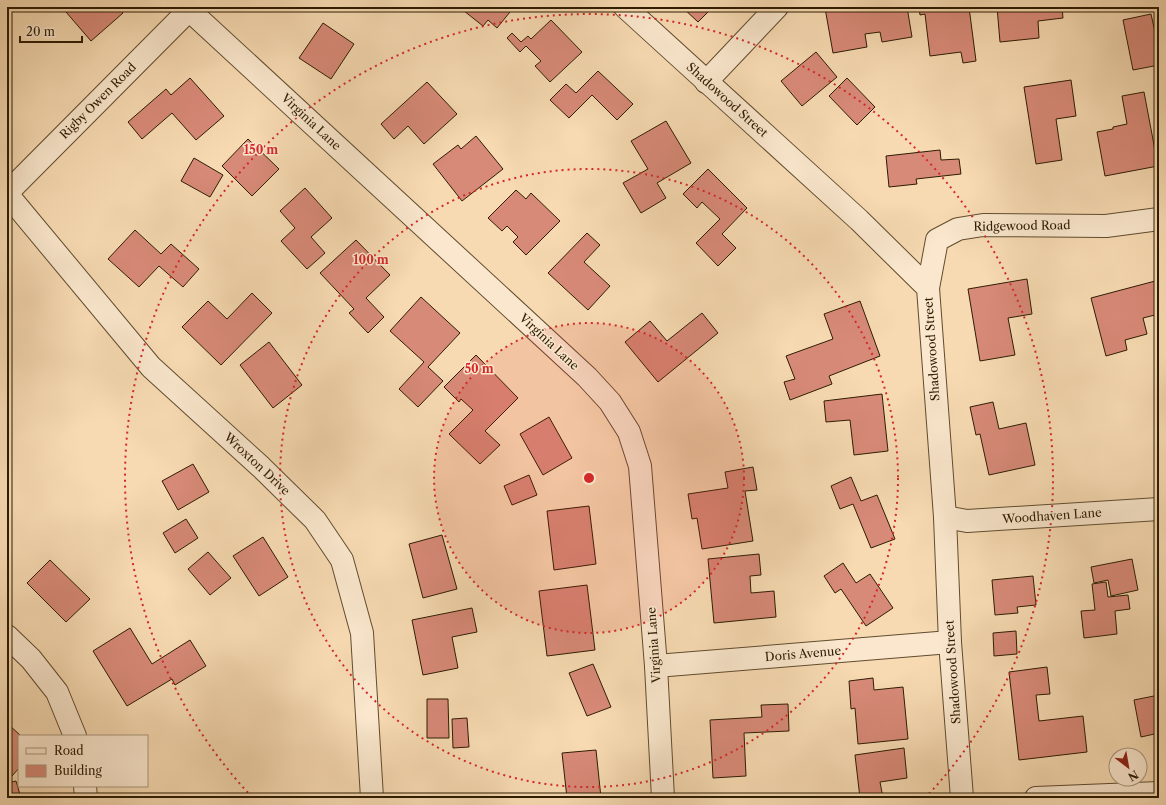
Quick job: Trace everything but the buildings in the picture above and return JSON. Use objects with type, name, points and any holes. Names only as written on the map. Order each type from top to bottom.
[{"type":"street","name":"Shadowood Street","points":[[625,7],[859,220],[928,288],[945,517],[950,642],[962,798]]},
{"type":"street","points":[[706,82],[777,7]]},
{"type":"street","name":"Rigby Owen Road","points":[[7,193],[189,10]]},
{"type":"street","name":"Virginia Lane","points":[[189,10],[586,377],[610,402],[629,432],[640,466],[656,666],[663,798]]},
{"type":"street","name":"Wroxton Drive","points":[[7,193],[151,367],[261,466],[315,520],[342,560],[362,633],[372,798]]},
{"type":"street","name":"Ridgewood Road","points":[[928,288],[937,240],[958,229],[983,225],[1106,226],[1159,219]]},
{"type":"street","name":"Woodhaven Lane","points":[[945,517],[968,521],[1159,509]]},
{"type":"street","points":[[7,636],[31,659],[57,692],[75,735]]},
{"type":"street","name":"Doris Avenue","points":[[656,666],[950,642]]},
{"type":"street","points":[[85,787],[86,798]]},
{"type":"street","points":[[1036,798],[1159,793]]}]
